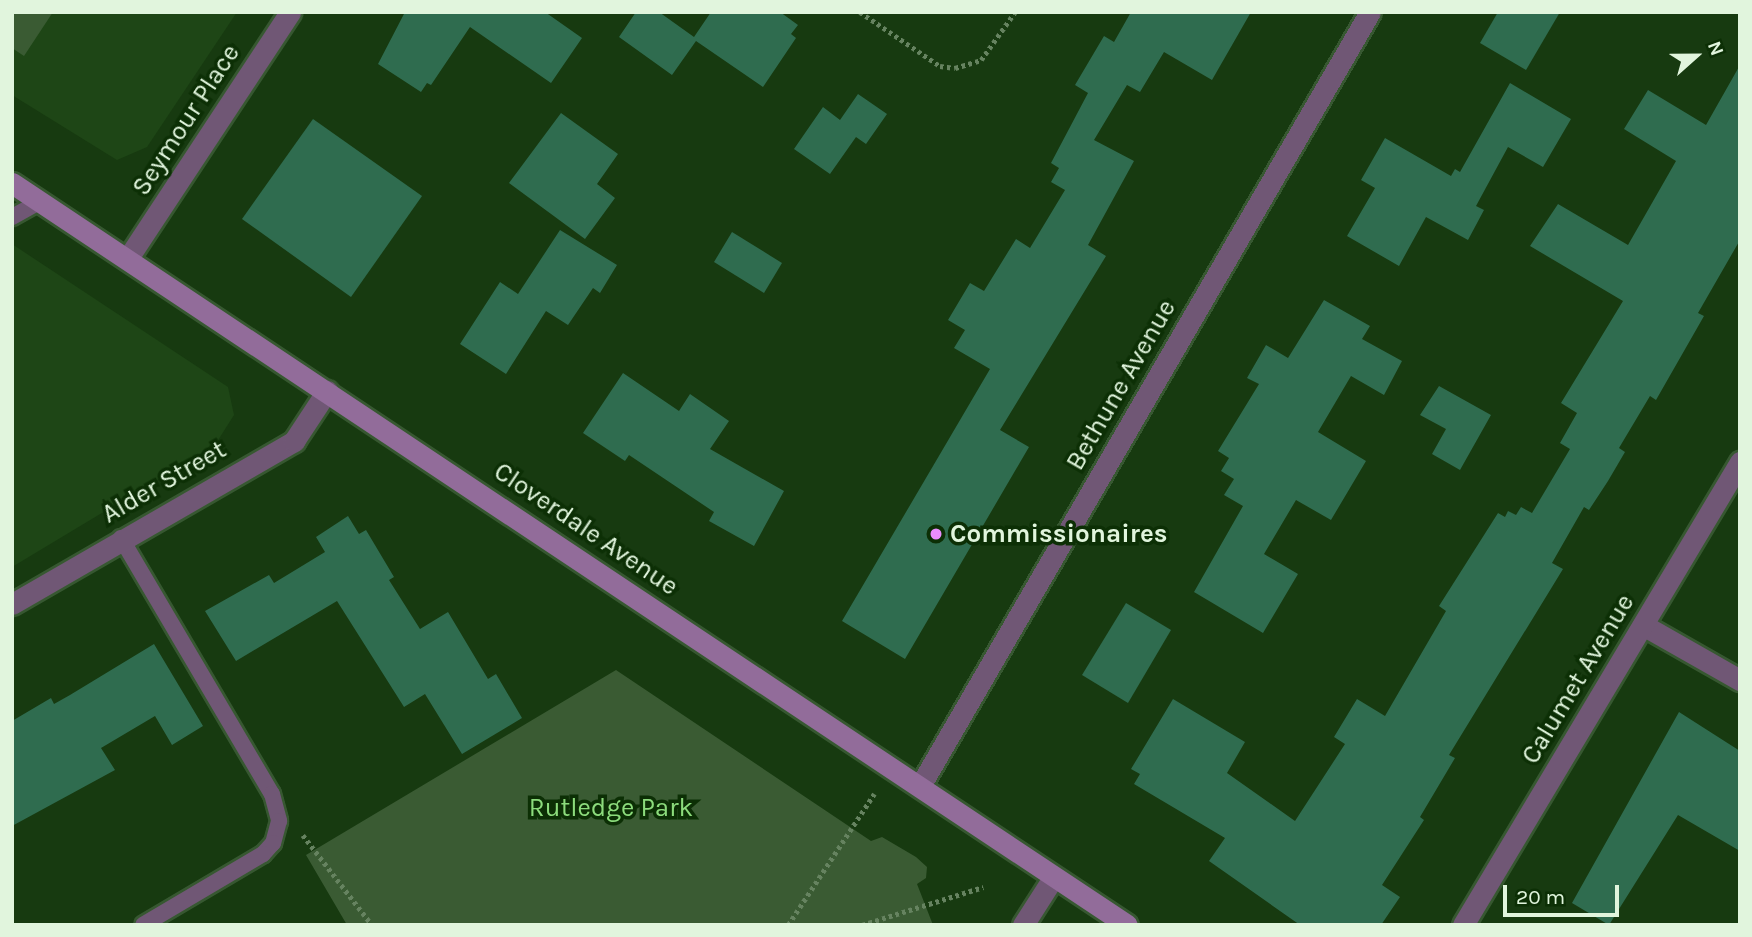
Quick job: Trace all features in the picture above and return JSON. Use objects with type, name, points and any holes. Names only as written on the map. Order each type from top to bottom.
[{"type":"main road","name":"Cloverdale Avenue","points":[[12,183],[1127,925]]},
{"type":"street","name":"Seymour Place","points":[[128,258],[290,12]]},
{"type":"street","name":"Bethune Avenue","points":[[920,786],[1370,12]]},
{"type":"street","name":"Alder Street","points":[[12,604],[121,538],[294,440],[327,391]]},
{"type":"street","name":"Calumet Avenue","points":[[1463,925],[1740,462]]},
{"type":"street","points":[[1643,625],[1740,680]]},
{"type":"street","points":[[1023,925],[1053,878]]},
{"type":"lane","points":[[12,217],[41,201]]},
{"type":"lane","points":[[121,538],[272,794],[279,821],[272,843],[263,853],[144,925]]},
{"type":"path","points":[[860,12],[940,66],[955,68],[981,61],[1015,12]]},
{"type":"path","points":[[788,925],[869,801]]},
{"type":"path","points":[[279,821],[300,831],[372,925]]},
{"type":"path","points":[[862,925],[983,887]]},
{"type":"shaded area","points":[[12,12],[237,12],[147,147],[117,160],[12,95]]},
{"type":"shaded area","points":[[12,244],[228,387],[234,415],[215,445],[12,567]]},
{"type":"green space","points":[[12,12],[53,12],[24,56],[12,48]]},
{"type":"green space","name":"Rutledge Park","points":[[616,670],[871,841],[882,837],[916,857],[927,867],[926,878],[917,884],[933,925],[347,925],[306,855]]},
{"type":"building","points":[[405,12],[545,12],[582,38],[551,83],[470,27],[431,85],[427,83],[421,92],[378,64]]},
{"type":"building","points":[[636,12],[659,12],[694,37],[711,12],[780,12],[798,25],[791,34],[796,38],[763,87],[696,41],[672,75],[619,37]]},
{"type":"building","points":[[1131,12],[1251,12],[1212,80],[1164,52],[1140,92],[1127,85],[1094,140],[1134,161],[1088,245],[1106,256],[1000,430],[1029,447],[905,659],[842,621],[990,369],[954,348],[965,330],[948,320],[970,283],[984,291],[1016,239],[1030,248],[1065,190],[1051,182],[1059,168],[1051,163],[1088,93],[1075,85],[1104,36],[1114,42]]},
{"type":"building","points":[[1498,12],[1560,12],[1526,70],[1480,43]]},
{"type":"building","points":[[1740,65],[1740,240],[1698,313],[1704,316],[1656,400],[1650,396],[1619,448],[1625,452],[1608,481],[1589,510],[1584,507],[1552,563],[1563,569],[1449,755],[1455,758],[1420,817],[1424,820],[1382,885],[1400,897],[1381,925],[1300,925],[1209,861],[1225,838],[1134,784],[1140,774],[1131,769],[1173,699],[1245,742],[1227,773],[1295,821],[1345,744],[1334,737],[1357,699],[1385,716],[1446,611],[1439,606],[1498,513],[1505,517],[1508,511],[1516,515],[1521,507],[1532,513],[1570,449],[1560,443],[1577,413],[1561,403],[1623,301],[1530,246],[1558,204],[1628,245],[1676,161],[1624,129],[1648,90],[1706,125]]},
{"type":"building","points":[[1510,83],[1571,119],[1543,167],[1508,147],[1476,206],[1484,210],[1468,240],[1426,217],[1399,266],[1347,236],[1375,188],[1361,180],[1385,138],[1451,176],[1455,169],[1460,172]]},
{"type":"building","points":[[858,94],[887,114],[866,144],[856,137],[830,174],[794,149],[823,107],[840,120]]},
{"type":"building","points":[[561,113],[618,154],[597,184],[615,198],[585,239],[509,183]]},
{"type":"building","points":[[313,119],[422,196],[351,297],[242,219]]},
{"type":"building","points":[[560,230],[617,265],[600,293],[593,288],[568,325],[546,311],[506,374],[460,344],[500,282],[518,294]]},
{"type":"building","points":[[732,232],[782,263],[764,293],[714,262]]},
{"type":"building","points":[[1324,300],[1370,326],[1362,339],[1402,361],[1384,395],[1351,376],[1318,432],[1366,461],[1331,520],[1296,500],[1264,554],[1298,574],[1263,633],[1194,592],[1243,506],[1224,495],[1234,479],[1221,471],[1229,458],[1218,451],[1259,384],[1247,378],[1266,345],[1288,358]]},
{"type":"building","points":[[623,373],[679,411],[690,394],[729,421],[710,449],[784,491],[754,546],[709,521],[714,512],[629,455],[625,461],[583,433]]},
{"type":"building","points":[[1439,386],[1491,415],[1460,470],[1432,454],[1446,429],[1420,415]]},
{"type":"building","points":[[348,516],[359,534],[366,530],[394,577],[389,580],[420,629],[448,612],[488,679],[496,674],[522,718],[462,754],[425,694],[404,707],[337,601],[236,661],[205,611],[269,575],[274,583],[325,552],[316,537]]},
{"type":"building","points":[[1126,603],[1171,630],[1128,703],[1082,675]]},
{"type":"building","points":[[154,644],[203,726],[172,745],[155,716],[101,748],[115,770],[12,826],[12,721],[51,698],[54,704]]},
{"type":"building","points":[[1679,712],[1740,751],[1740,851],[1678,815],[1609,925],[1572,903]]},
{"type":"place","name":"Commissionaires","points":[[936,534]]}]
